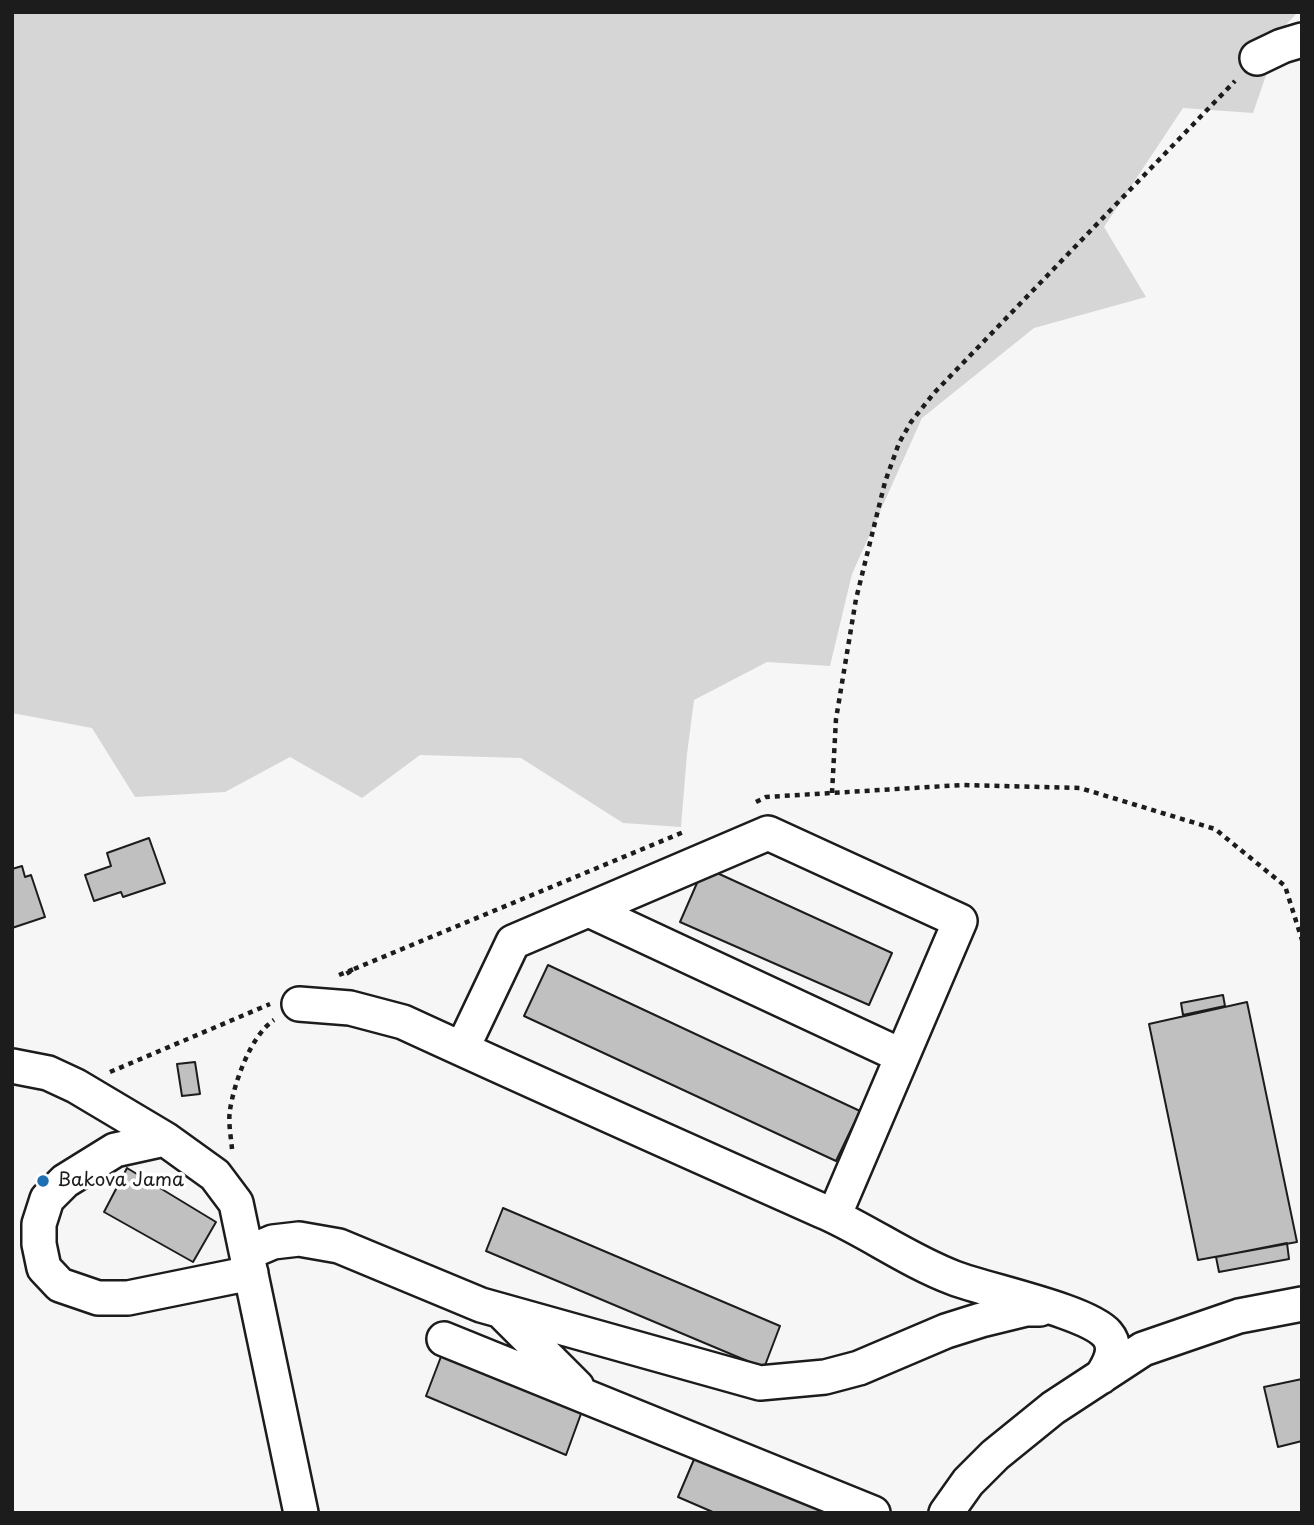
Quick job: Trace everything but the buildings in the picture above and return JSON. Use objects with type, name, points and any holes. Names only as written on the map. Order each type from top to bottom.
[{"type":"street","points":[[1258,58],[1302,40]]},
{"type":"street","points":[[462,1049],[513,942],[768,832],[960,921],[834,1216]]},
{"type":"street","points":[[589,910],[902,1056]]},
{"type":"street","points":[[289,1002],[350,1008],[403,1022],[834,1216],[926,1268],[971,1285],[1090,1321],[1109,1335],[1113,1349],[1111,1363],[1101,1377]]},
{"type":"street","points":[[12,1066],[48,1073],[134,1120],[215,1175],[236,1203],[300,1513]]},
{"type":"street","points":[[165,1139],[114,1150],[65,1181],[47,1199],[39,1224],[39,1244],[44,1268],[60,1285],[98,1298],[128,1298],[249,1263],[272,1242],[299,1239],[339,1246],[481,1305],[760,1383],[825,1377],[848,1371],[946,1331],[981,1320],[1027,1309],[1050,1308]]},
{"type":"street","points":[[946,1513],[968,1482],[995,1455],[1053,1408],[1143,1349],[1239,1316],[1302,1304]]},
{"type":"street","points":[[501,1311],[586,1396]]},
{"type":"street","points":[[444,1339],[873,1513]]},
{"type":"path","points":[[832,793],[836,719],[856,599],[885,482],[899,443],[911,422],[934,393],[1258,58]]},
{"type":"path","points":[[76,1086],[289,1002],[354,969],[329,979]]},
{"type":"path","points":[[232,1150],[230,1111],[242,1065],[267,1025],[289,1002]]},
{"type":"shaded area","points":[[12,12],[1298,12],[1282,29],[1253,113],[1183,108],[1104,227],[1146,297],[1034,328],[922,418],[852,574],[830,666],[767,662],[694,700],[681,827],[623,823],[521,758],[420,755],[362,798],[290,757],[225,792],[135,797],[92,728],[12,713]]},
{"type":"place","name":"Bakova Jama","points":[[43,1181]]}]
